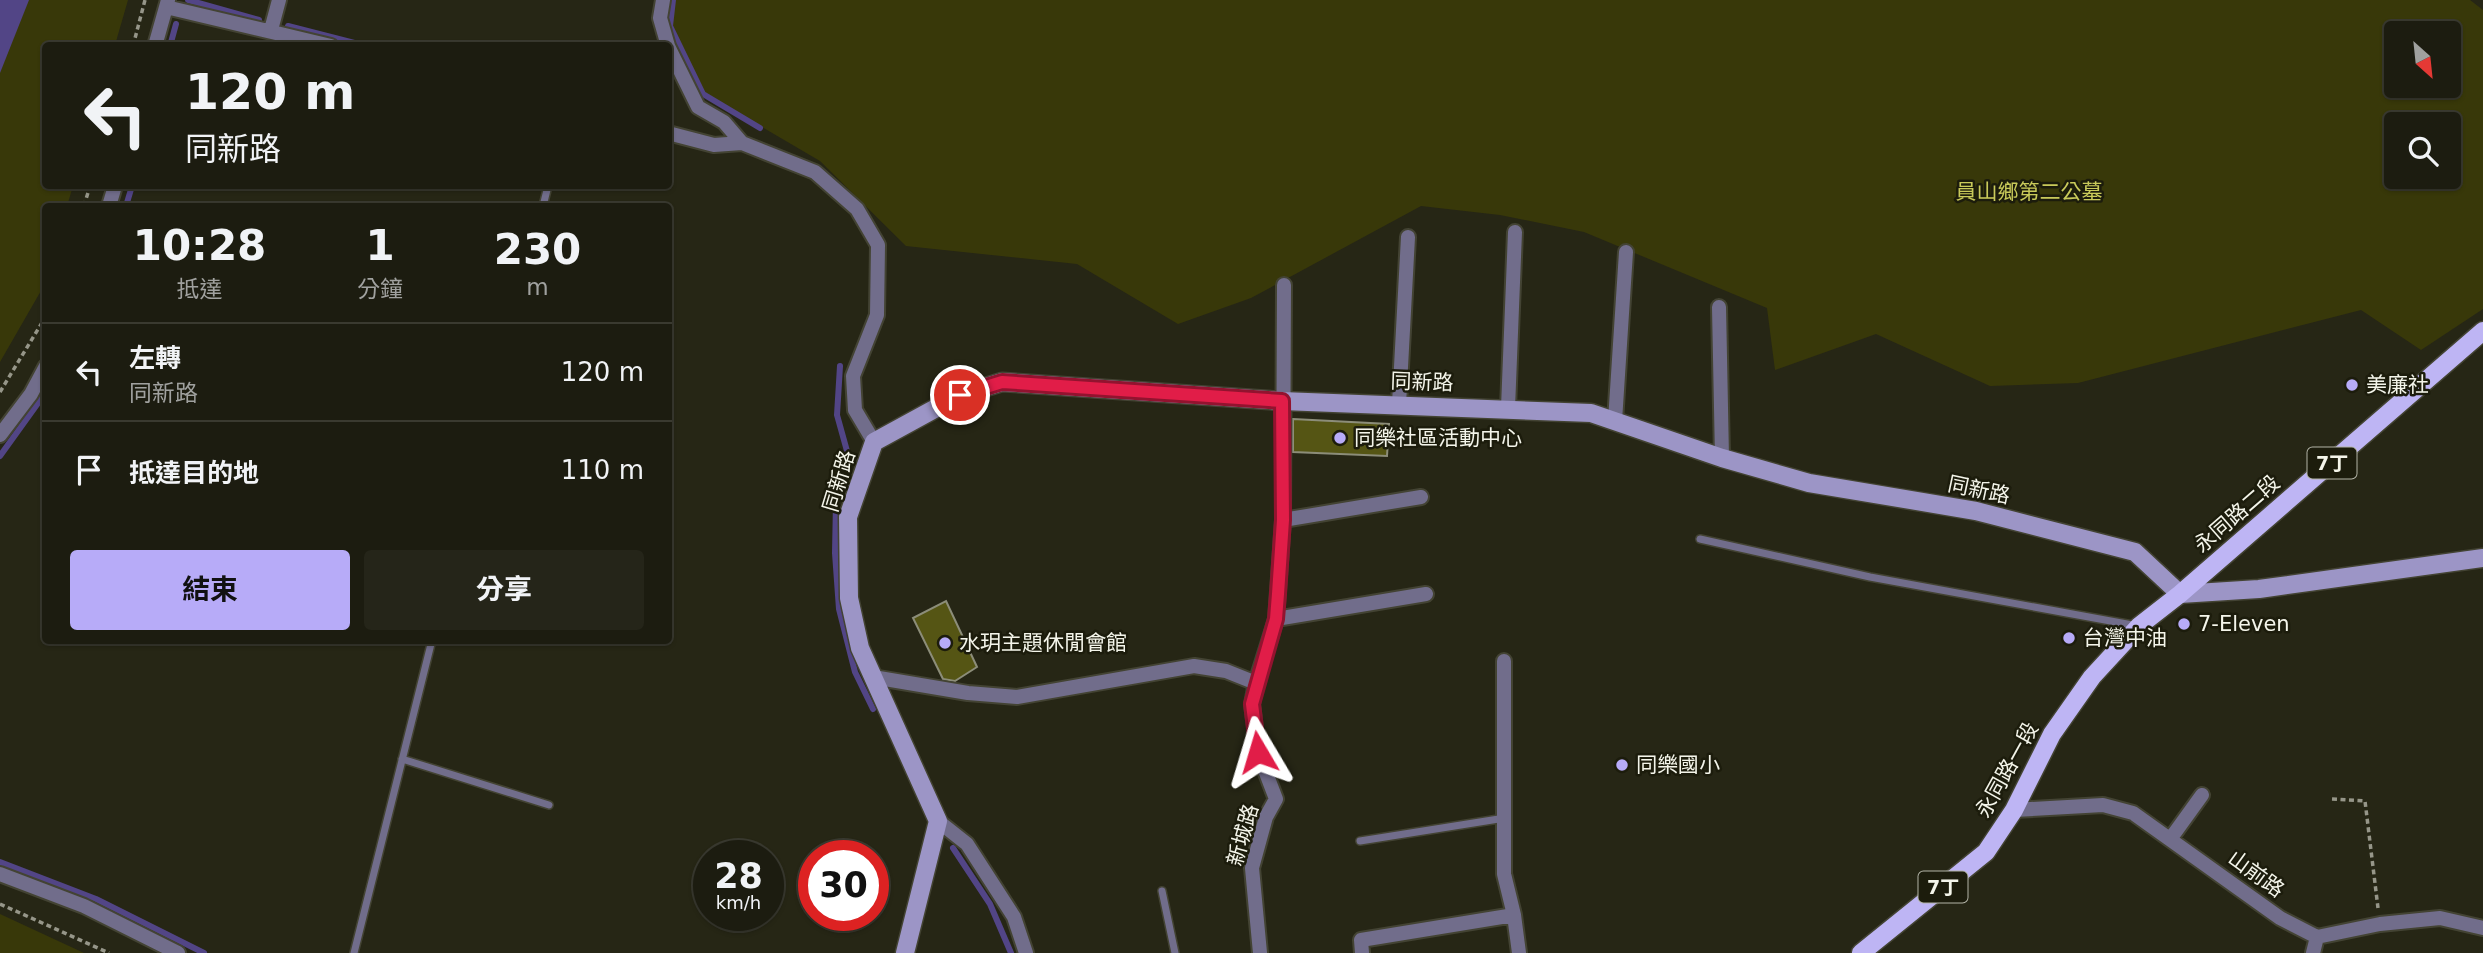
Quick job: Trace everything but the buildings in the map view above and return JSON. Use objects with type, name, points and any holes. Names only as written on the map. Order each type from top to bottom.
[{"type":"main road","name":"永同路二段","points":[[2180,594],[2483,331]]},
{"type":"main road","name":"永同路一段","points":[[1861,953],[1986,852],[2014,810],[2052,734],[2092,677],[2139,626],[2180,594]]},
{"type":"street","points":[[271,30],[279,0]]},
{"type":"street","points":[[663,0],[660,18],[667,42]]},
{"type":"street","points":[[156,42],[167,3],[316,42]]},
{"type":"street","points":[[672,54],[698,107],[724,122],[742,143]]},
{"type":"street","points":[[672,134],[714,145],[742,143],[815,172],[856,209],[878,245],[877,315],[853,376],[855,410],[874,442]]},
{"type":"street","points":[[1508,408],[1515,232]]},
{"type":"street","points":[[1399,404],[1408,237]]},
{"type":"street","points":[[1615,421],[1626,252]]},
{"type":"street","name":"新城路","points":[[1260,953],[1252,867],[1266,817],[1276,799],[1258,752],[1252,704],[1276,619],[1283,520],[1284,285]]},
{"type":"street","points":[[1719,307],[1723,458]]},
{"type":"street","points":[[0,435],[31,394],[42,373]]},
{"type":"street","name":"同新路","points":[[938,821],[860,648],[849,598],[848,517],[874,442],[960,395],[1002,382],[1282,401],[1591,412],[1723,458],[1809,483],[1976,510],[2135,552],[2180,594]]},
{"type":"street","points":[[1283,520],[1421,497]]},
{"type":"street","points":[[2180,594],[2259,589],[2483,558]]},
{"type":"street","points":[[1276,619],[1426,594]]},
{"type":"street","points":[[1504,661],[1504,874],[1514,915],[1519,953]]},
{"type":"street","points":[[873,677],[968,693],[1017,697],[1194,666],[1226,671],[1256,683]]},
{"type":"street","points":[[2171,838],[2202,795]]},
{"type":"street","name":"山前路","points":[[2014,810],[2103,805],[2133,813],[2280,918],[2317,937]]},
{"type":"street","points":[[905,953],[938,821],[967,844],[1014,917],[1026,953]]},
{"type":"street","points":[[0,874],[84,906],[178,953]]},
{"type":"street","points":[[1362,953],[1361,940],[1514,915]]},
{"type":"street","points":[[2313,953],[2317,937],[2380,924],[2440,918],[2483,928]]},
{"type":"street","points":[[1244,953],[1260,953]]},
{"type":"lane","points":[[1700,539],[1870,577],[2139,626]]},
{"type":"lane","points":[[354,953],[431,644]]},
{"type":"lane","points":[[402,759],[549,805]]},
{"type":"lane","points":[[1360,841],[1505,818]]},
{"type":"lane","points":[[1162,891],[1175,953]]},
{"type":"path","points":[[134,42],[145,0]]},
{"type":"path","points":[[0,392],[42,323]]},
{"type":"path","points":[[2332,799],[2365,801],[2380,924]]},
{"type":"path","points":[[0,904],[109,953]]},
{"type":"green space","points":[[0,0],[128,0],[116,42],[42,42],[42,189],[72,189],[68,203],[42,203],[42,289],[0,362]]},
{"type":"green space","name":"員山鄉第二公墓","points":[[675,0],[2470,0],[2483,10],[2483,309],[2421,350],[2361,310],[2078,383],[1990,386],[1876,334],[1775,370],[1767,308],[1584,232],[1500,215],[1421,206],[1251,298],[1178,324],[1077,264],[906,246],[820,161],[706,94],[672,27]]},
{"type":"green space","points":[[0,914],[84,953],[0,953]]},
{"type":"shaded area","points":[[0,0],[29,0],[0,73]]},
{"type":"waterway","points":[[188,0],[259,20]]},
{"type":"waterway","points":[[673,0],[670,26],[703,94],[760,128]]},
{"type":"waterway","points":[[171,42],[176,24]]},
{"type":"waterway","points":[[288,26],[350,42]]},
{"type":"waterway","points":[[127,203],[131,189]]},
{"type":"waterway","points":[[840,366],[837,415],[847,451]]},
{"type":"waterway","points":[[0,456],[42,398]]},
{"type":"waterway","points":[[836,502],[835,553],[839,609],[855,672],[873,709]]},
{"type":"waterway","points":[[953,848],[990,904],[1011,953]]},
{"type":"waterway","points":[[0,862],[96,899],[204,953]]},
{"type":"place","name":"美廉社","points":[[2352,385]]},
{"type":"place","name":"同樂社區活動中心","points":[[1340,438]]},
{"type":"place","name":"7-Eleven","points":[[2184,624]]},
{"type":"place","name":"台灣中油","points":[[2069,638]]},
{"type":"place","name":"水玥主題休閒會館","points":[[945,643]]},
{"type":"place","name":"同樂國小","points":[[1622,765]]},
{"type":"route","points":[[960,395],[1002,382],[1282,401],[1283,520],[1276,619],[1252,704],[1258,752]]}]
